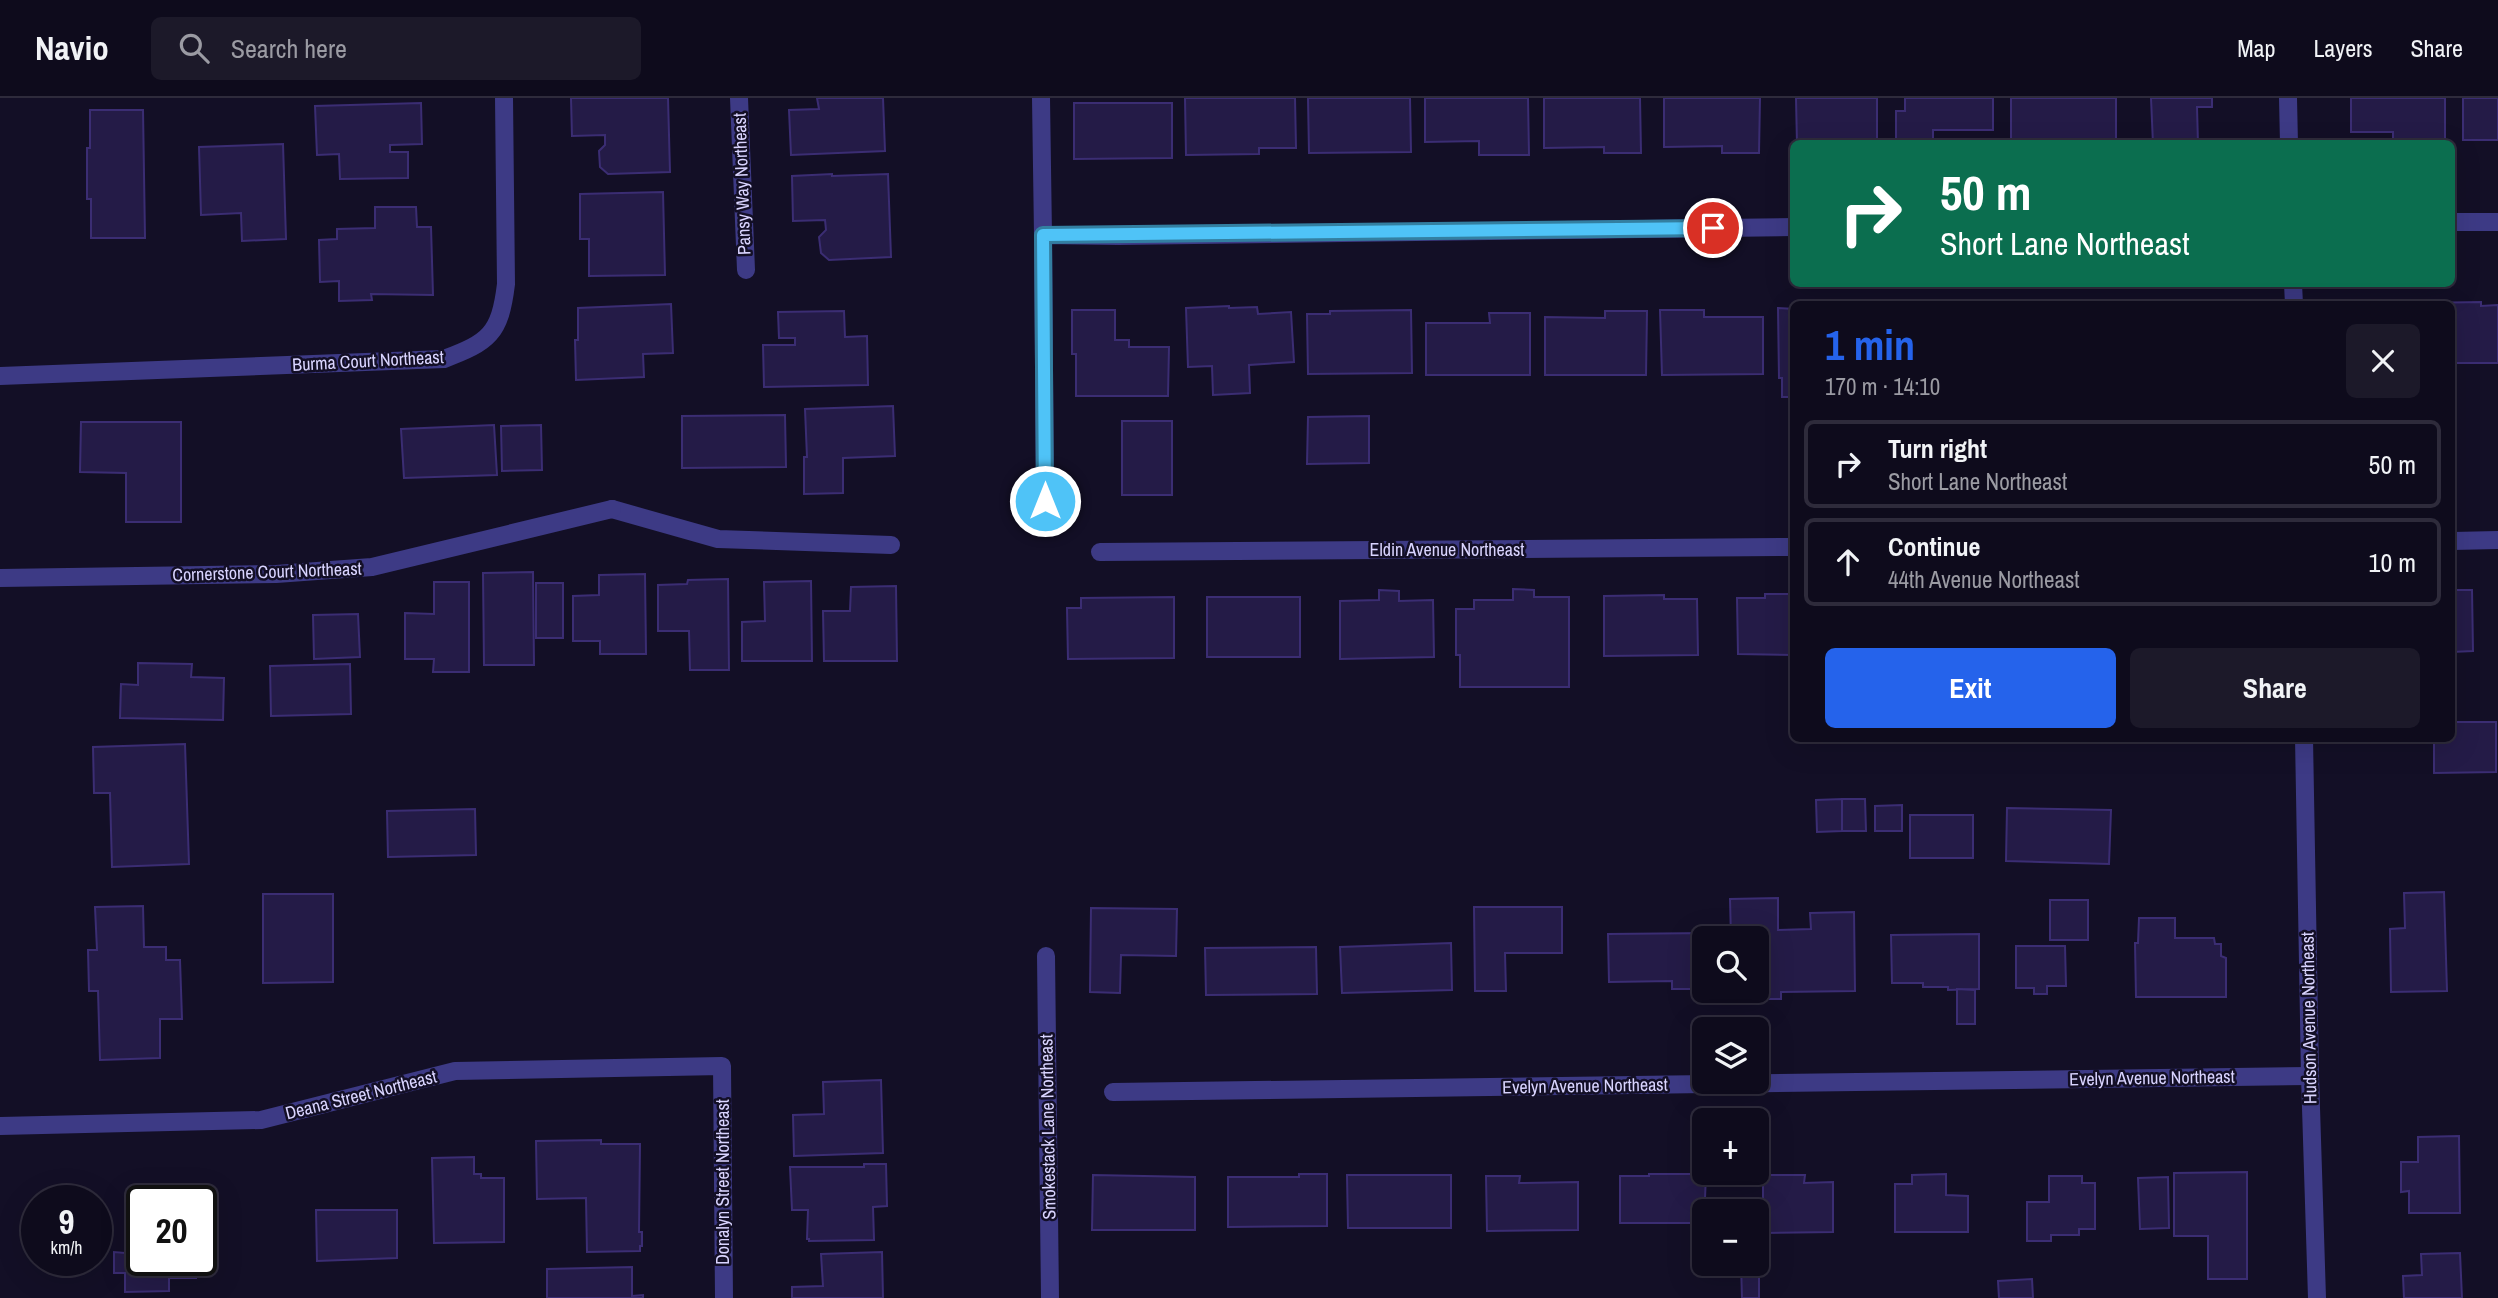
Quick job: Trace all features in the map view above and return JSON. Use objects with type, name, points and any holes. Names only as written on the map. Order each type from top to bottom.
[{"type":"street","name":"Burma Court Northeast","points":[[0,376],[444,359],[471,349],[490,336],[503,311],[506,284],[504,98]]},
{"type":"street","name":"Pansy Way Northeast","points":[[738,98],[746,270]]},
{"type":"street","points":[[1041,98],[1045,501]]},
{"type":"street","points":[[2288,98],[2290,140]]},
{"type":"street","points":[[2455,222],[2498,222]]},
{"type":"street","points":[[1043,235],[1790,227]]},
{"type":"street","name":"Cornerstone Court Northeast","points":[[0,578],[276,573],[372,567],[612,509],[718,539],[891,545]]},
{"type":"street","points":[[2455,541],[2498,540]]},
{"type":"street","name":"Eldin Avenue Northeast","points":[[1100,552],[1790,547]]},
{"type":"street","name":"Hudson Avenue Northeast","points":[[2304,742],[2317,1298]]},
{"type":"street","name":"Smokestack Lane Northeast","points":[[1046,956],[1050,1298]]},
{"type":"street","name":"Deana Street Northeast","points":[[0,1126],[261,1120],[455,1071],[722,1066]]},
{"type":"street","name":"Donalyn Street Northeast","points":[[722,1066],[724,1298]]},
{"type":"street","name":"Evelyn Avenue Northeast","points":[[1113,1092],[2310,1076]]},
{"type":"building","points":[[571,98],[668,98],[670,172],[608,174],[600,167],[599,151],[605,145],[605,135],[572,136]]},
{"type":"building","points":[[817,98],[883,98],[885,151],[791,155],[789,110],[819,109]]},
{"type":"building","points":[[1185,98],[1295,98],[1296,148],[1259,148],[1259,154],[1186,155]]},
{"type":"building","points":[[1308,98],[1410,98],[1411,152],[1309,153]]},
{"type":"building","points":[[1425,98],[1528,98],[1529,155],[1479,155],[1479,141],[1425,142]]},
{"type":"building","points":[[1544,98],[1640,98],[1641,153],[1604,153],[1604,147],[1544,148]]},
{"type":"building","points":[[1664,98],[1760,98],[1759,153],[1722,153],[1722,146],[1664,147]]},
{"type":"building","points":[[1796,98],[1877,98],[1877,140],[1797,140]]},
{"type":"building","points":[[1905,98],[1993,98],[1993,130],[1933,130],[1933,140],[1896,140],[1896,111],[1905,111]]},
{"type":"building","points":[[2011,98],[2116,98],[2116,140],[2011,140]]},
{"type":"building","points":[[2151,98],[2212,98],[2212,107],[2197,107],[2198,140],[2153,140]]},
{"type":"building","points":[[2351,98],[2445,98],[2445,140],[2393,140],[2393,132],[2351,132]]},
{"type":"building","points":[[2463,98],[2498,98],[2498,140],[2463,140]]},
{"type":"building","points":[[421,103],[422,144],[390,145],[390,152],[408,152],[408,178],[340,179],[339,154],[317,155],[315,106]]},
{"type":"building","points":[[1074,103],[1172,103],[1172,158],[1074,159]]},
{"type":"building","points":[[90,110],[143,110],[145,238],[91,238],[91,199],[87,199]]},
{"type":"building","points":[[283,144],[286,239],[242,241],[241,213],[201,215],[199,147]]},
{"type":"building","points":[[888,174],[891,257],[829,260],[821,253],[819,237],[826,230],[825,220],[793,221],[792,176]]},
{"type":"building","points":[[663,192],[665,275],[589,276],[589,239],[580,239],[580,194]]},
{"type":"building","points":[[375,207],[416,207],[417,227],[431,227],[433,295],[371,294],[372,300],[339,301],[339,281],[320,282],[319,240],[337,239],[337,229],[375,228]]},
{"type":"building","points":[[2455,302],[2498,305],[2498,363],[2455,363]]},
{"type":"building","points":[[671,304],[673,353],[643,354],[644,377],[576,380],[575,340],[578,340],[578,308]]},
{"type":"building","points":[[1257,307],[1258,314],[1291,312],[1294,362],[1249,365],[1250,393],[1213,395],[1212,366],[1188,367],[1186,308]]},
{"type":"building","points":[[1778,308],[1790,309],[1790,397],[1782,397],[1782,378],[1779,378]]},
{"type":"building","points":[[1072,310],[1115,310],[1115,340],[1129,340],[1129,347],[1169,347],[1168,396],[1076,396]]},
{"type":"building","points":[[1411,310],[1412,373],[1308,374],[1307,314],[1330,314],[1330,311]]},
{"type":"building","points":[[1660,310],[1704,310],[1704,317],[1763,317],[1763,374],[1662,375]]},
{"type":"building","points":[[844,311],[845,337],[867,336],[868,385],[764,387],[763,345],[795,345],[795,338],[779,338],[778,312]]},
{"type":"building","points":[[1605,311],[1647,311],[1646,375],[1545,375],[1545,317],[1605,318]]},
{"type":"building","points":[[1489,313],[1530,313],[1530,375],[1426,375],[1426,323],[1490,323]]},
{"type":"building","points":[[893,406],[895,456],[843,458],[843,493],[804,494],[804,457],[807,457],[805,409]]},
{"type":"building","points":[[785,415],[786,467],[682,468],[682,416]]},
{"type":"building","points":[[1369,416],[1369,463],[1307,464],[1308,417]]},
{"type":"building","points":[[1122,421],[1172,421],[1172,495],[1122,495]]},
{"type":"building","points":[[81,422],[181,422],[181,522],[126,522],[126,473],[80,472]]},
{"type":"building","points":[[494,425],[497,475],[404,478],[401,429]]},
{"type":"building","points":[[541,425],[542,470],[502,471],[501,426]]},
{"type":"building","points":[[533,572],[534,665],[484,665],[483,573]]},
{"type":"building","points":[[645,574],[646,654],[600,654],[600,641],[573,641],[573,596],[599,595],[599,575]]},
{"type":"building","points":[[728,579],[729,670],[690,670],[689,631],[658,631],[658,585],[687,584],[688,580]]},
{"type":"building","points":[[811,581],[812,661],[742,661],[742,622],[765,621],[764,582]]},
{"type":"building","points":[[434,582],[469,582],[469,672],[433,672],[434,659],[405,659],[405,613],[434,614]]},
{"type":"building","points":[[536,583],[563,583],[563,638],[536,638]]},
{"type":"building","points":[[896,586],[897,661],[824,661],[823,611],[850,611],[851,587]]},
{"type":"building","points":[[1513,589],[1534,590],[1534,597],[1569,597],[1569,687],[1460,687],[1460,655],[1456,655],[1456,609],[1474,609],[1474,600],[1513,600]]},
{"type":"building","points":[[1379,590],[1399,591],[1399,601],[1433,600],[1434,657],[1340,659],[1340,601],[1379,600]]},
{"type":"building","points":[[2455,590],[2472,590],[2473,651],[2455,652]]},
{"type":"building","points":[[1765,594],[1790,594],[1790,655],[1738,654],[1737,598],[1765,598]]},
{"type":"building","points":[[1664,595],[1664,599],[1697,599],[1698,655],[1604,656],[1604,596]]},
{"type":"building","points":[[1174,597],[1174,658],[1068,659],[1067,608],[1081,608],[1081,598]]},
{"type":"building","points":[[1207,597],[1300,597],[1300,657],[1207,657]]},
{"type":"building","points":[[358,614],[360,657],[314,659],[313,615]]},
{"type":"building","points":[[138,663],[192,664],[191,677],[224,678],[223,720],[120,718],[121,684],[138,685]]},
{"type":"building","points":[[350,664],[351,714],[271,716],[270,666]]},
{"type":"building","points":[[2455,722],[2496,722],[2496,772],[2434,773],[2434,742],[2455,742]]},
{"type":"building","points":[[185,744],[189,864],[112,867],[110,793],[94,793],[93,747]]},
{"type":"building","points":[[1842,799],[1865,799],[1866,831],[1842,831]]},
{"type":"building","points":[[1842,799],[1842,831],[1817,832],[1816,800]]},
{"type":"building","points":[[1902,805],[1902,831],[1875,831],[1875,806]]},
{"type":"building","points":[[2007,808],[2111,810],[2109,864],[2006,861]]},
{"type":"building","points":[[475,809],[476,855],[388,857],[387,811]]},
{"type":"building","points":[[1910,815],[1973,815],[1973,858],[1910,858]]},
{"type":"building","points":[[2444,892],[2447,991],[2391,992],[2390,929],[2405,928],[2404,893]]},
{"type":"building","points":[[263,894],[333,894],[333,982],[263,983]]},
{"type":"building","points":[[1778,898],[1778,930],[1811,929],[1810,913],[1854,912],[1855,991],[1781,992],[1781,999],[1769,999],[1769,926],[1731,926],[1730,899]]},
{"type":"building","points":[[2050,900],[2088,900],[2088,940],[2050,940]]},
{"type":"building","points":[[143,906],[144,947],[166,947],[166,960],[180,960],[182,1019],[160,1019],[160,1058],[100,1060],[98,991],[89,991],[88,950],[97,950],[95,907]]},
{"type":"building","points":[[1474,907],[1562,907],[1562,953],[1505,953],[1506,991],[1475,991]]},
{"type":"building","points":[[1091,908],[1177,909],[1176,956],[1121,955],[1120,993],[1090,992]]},
{"type":"building","points":[[2139,918],[2175,918],[2175,938],[2214,938],[2215,944],[2221,944],[2221,956],[2226,958],[2226,997],[2136,997],[2135,943],[2138,943]]},
{"type":"building","points":[[1692,933],[1692,989],[1672,989],[1672,981],[1609,982],[1608,934]]},
{"type":"building","points":[[1979,934],[1979,989],[1948,990],[1948,987],[1923,987],[1923,983],[1892,983],[1891,935]]},
{"type":"building","points":[[1451,943],[1452,990],[1342,993],[1340,947]]},
{"type":"building","points":[[2016,946],[2065,946],[2066,986],[2047,986],[2047,994],[2034,994],[2034,988],[2016,988]]},
{"type":"building","points":[[1316,947],[1317,994],[1206,995],[1205,948]]},
{"type":"building","points":[[1957,989],[1975,990],[1975,1024],[1957,1024]]},
{"type":"building","points":[[881,1080],[883,1153],[794,1156],[793,1115],[824,1114],[823,1082]]},
{"type":"building","points":[[2459,1136],[2460,1213],[2409,1213],[2409,1191],[2401,1192],[2401,1162],[2418,1162],[2418,1137]]},
{"type":"building","points":[[601,1140],[601,1144],[640,1144],[640,1251],[587,1252],[586,1198],[537,1199],[536,1141]]},
{"type":"building","points":[[474,1157],[474,1174],[481,1174],[481,1178],[504,1178],[504,1242],[434,1243],[432,1158]]},
{"type":"building","points":[[864,1164],[886,1164],[887,1206],[873,1207],[874,1240],[809,1241],[808,1210],[792,1210],[790,1167],[864,1167]]},
{"type":"building","points":[[2247,1172],[2247,1279],[2208,1279],[2208,1236],[2174,1236],[2174,1173]]},
{"type":"building","points":[[1299,1174],[1327,1174],[1327,1226],[1228,1227],[1228,1177],[1299,1177]]},
{"type":"building","points":[[1692,1174],[1692,1185],[1706,1185],[1705,1199],[1692,1199],[1692,1223],[1620,1223],[1620,1176]]},
{"type":"building","points":[[1946,1174],[1946,1195],[1968,1196],[1968,1232],[1895,1232],[1895,1184],[1912,1184],[1912,1175]]},
{"type":"building","points":[[1093,1175],[1195,1177],[1195,1230],[1092,1230]]},
{"type":"building","points":[[1347,1175],[1451,1175],[1451,1228],[1348,1228]]},
{"type":"building","points":[[1769,1175],[1805,1175],[1804,1183],[1833,1182],[1833,1232],[1769,1233],[1769,1199],[1763,1199],[1763,1185],[1769,1185]]},
{"type":"building","points":[[1486,1176],[1520,1176],[1519,1183],[1578,1182],[1578,1230],[1487,1231]]},
{"type":"building","points":[[2049,1176],[2082,1176],[2082,1183],[2095,1183],[2095,1229],[2079,1229],[2079,1235],[2051,1235],[2051,1241],[2027,1241],[2027,1202],[2049,1202]]},
{"type":"building","points":[[2168,1177],[2169,1228],[2140,1229],[2138,1178]]},
{"type":"building","points":[[316,1210],[397,1210],[397,1258],[317,1261]]},
{"type":"building","points":[[126,1234],[126,1276],[196,1278],[169,1278],[169,1291],[125,1292],[125,1273],[114,1273],[114,1252],[125,1253]]},
{"type":"building","points":[[882,1252],[883,1298],[792,1298],[792,1287],[823,1286],[821,1254]]},
{"type":"building","points":[[2460,1253],[2462,1298],[2404,1298],[2403,1276],[2422,1275],[2421,1254]]},
{"type":"building","points":[[632,1267],[632,1296],[643,1295],[643,1298],[547,1298],[547,1269]]},
{"type":"building","points":[[1741,1276],[1759,1276],[1759,1298],[1742,1298]]},
{"type":"building","points":[[2032,1279],[2033,1298],[1999,1298],[1998,1281]]},
{"type":"route","points":[[1045,501],[1043,235],[1713,228]]}]
